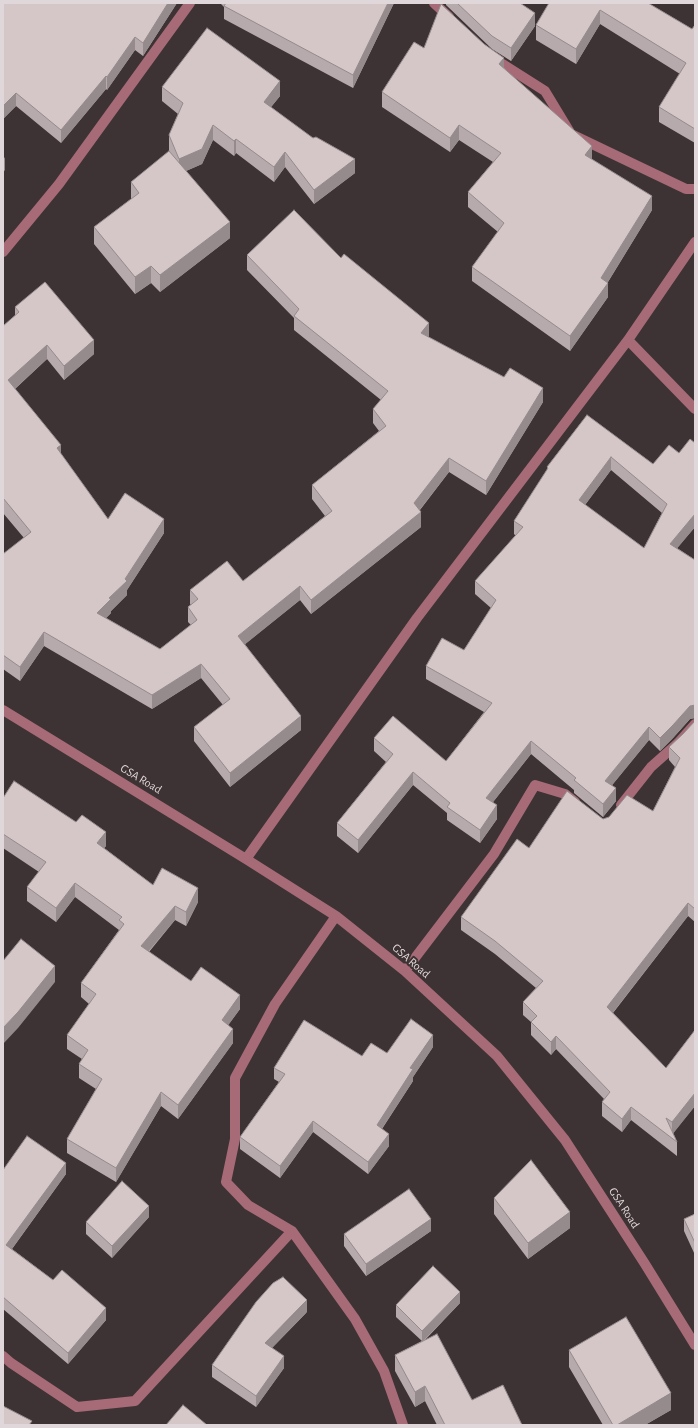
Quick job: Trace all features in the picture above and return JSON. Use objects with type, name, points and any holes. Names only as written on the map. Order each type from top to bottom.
[{"type":"street","points":[[3,252],[59,184],[190,3]]},
{"type":"street","points":[[434,3],[455,24]]},
{"type":"street","points":[[482,49],[545,91],[572,134],[686,189],[695,189]]},
{"type":"street","points":[[246,858],[417,618],[628,340],[695,242]]},
{"type":"street","points":[[628,340],[695,409]]},
{"type":"street","name":"GSA Road","points":[[3,710],[246,858],[336,916],[405,971],[497,1056],[565,1140],[695,1345]]},
{"type":"street","points":[[614,814],[651,767],[678,743],[695,724]]},
{"type":"street","points":[[405,971],[494,854],[535,785],[565,794],[582,807]]},
{"type":"street","points":[[336,916],[275,1004],[235,1078],[235,1139],[226,1182],[248,1205],[292,1231],[358,1326],[384,1371],[403,1425]]},
{"type":"street","points":[[3,1356],[11,1363],[77,1406],[134,1401],[292,1231]]},
{"type":"building","points":[[3,3],[168,3],[143,43],[135,37],[107,77],[106,76],[61,130],[16,93],[3,106]]},
{"type":"building","points":[[226,3],[388,3],[353,75],[224,6]]},
{"type":"building","points":[[457,3],[520,3],[535,13],[511,48],[492,36]]},
{"type":"building","points":[[549,3],[648,3],[692,29],[695,25],[695,129],[659,107],[686,63],[600,10],[576,49],[536,25]]},
{"type":"building","points":[[441,4],[484,44],[504,58],[499,64],[592,146],[585,155],[652,196],[601,278],[608,283],[570,336],[472,267],[504,223],[468,192],[501,153],[459,125],[450,138],[382,92],[414,42],[424,48]]},
{"type":"building","points":[[207,28],[280,81],[264,102],[313,138],[316,137],[355,159],[314,190],[285,152],[274,167],[236,139],[234,141],[213,125],[202,149],[179,159],[169,135],[183,103],[162,87]]},
{"type":"building","points":[[169,151],[230,222],[160,275],[151,266],[135,277],[94,227],[139,193],[131,182]]},
{"type":"building","points":[[294,210],[341,258],[344,254],[429,323],[421,333],[504,377],[510,368],[543,388],[486,481],[449,458],[414,503],[421,512],[311,600],[300,586],[238,636],[301,716],[230,773],[194,727],[230,699],[201,664],[152,695],[44,632],[20,667],[3,655],[3,554],[31,532],[3,498],[3,326],[19,312],[15,307],[45,282],[94,340],[64,366],[47,345],[8,380],[61,445],[57,448],[108,519],[125,493],[164,519],[125,579],[127,581],[109,598],[111,599],[97,613],[160,649],[197,620],[188,607],[198,599],[190,590],[227,561],[243,581],[332,511],[312,485],[386,426],[373,409],[388,391],[294,316],[299,309],[247,255]]},
{"type":"building","points":[[587,415],[653,464],[669,445],[679,453],[690,439],[695,443],[695,514],[670,544],[695,560],[695,705],[690,706],[660,738],[649,727],[605,781],[616,788],[603,804],[574,780],[576,778],[531,741],[486,798],[497,805],[480,830],[447,807],[450,803],[413,772],[358,840],[337,823],[393,754],[374,738],[393,716],[446,761],[492,703],[426,666],[442,638],[464,650],[496,600],[475,581],[523,527],[514,521],[548,468],[547,467]],"holes":[[[611,457],[667,504],[644,548],[579,500]]]},
{"type":"building","points":[[695,721],[695,909],[688,903],[607,1007],[666,1068],[695,1030],[695,1093],[672,1122],[666,1118],[677,1142],[631,1107],[622,1119],[602,1102],[610,1092],[556,1036],[551,1042],[531,1022],[537,1016],[523,1002],[543,981],[495,941],[461,917],[517,839],[529,848],[567,791],[603,819],[609,817],[627,795],[653,811],[680,758],[669,747]]},
{"type":"building","points":[[14,781],[76,822],[82,815],[106,832],[97,843],[153,885],[162,868],[198,888],[186,912],[175,906],[141,946],[191,981],[201,967],[240,995],[222,1020],[233,1029],[178,1105],[161,1092],[116,1168],[67,1139],[102,1079],[79,1064],[88,1050],[67,1035],[96,994],[81,983],[124,924],[119,920],[122,917],[75,883],[56,908],[27,887],[46,862],[3,834],[3,798]]},
{"type":"building","points":[[21,939],[55,966],[18,1012],[3,1028],[3,961]]},
{"type":"building","points":[[411,1019],[433,1035],[410,1068],[413,1069],[377,1125],[389,1134],[368,1162],[313,1121],[280,1166],[240,1137],[285,1074],[274,1068],[304,1020],[362,1056],[371,1043],[387,1053]]},
{"type":"building","points":[[27,1136],[66,1163],[6,1245],[53,1280],[62,1270],[106,1308],[68,1353],[3,1297],[3,1170]]},
{"type":"building","points":[[531,1160],[570,1212],[528,1243],[494,1198]]},
{"type":"building","points":[[122,1181],[149,1206],[112,1246],[86,1222]]},
{"type":"building","points":[[409,1189],[431,1219],[366,1264],[344,1234]]},
{"type":"building","points":[[695,1214],[695,1243],[684,1219]]},
{"type":"building","points":[[433,1266],[460,1292],[422,1331],[396,1305]]},
{"type":"building","points":[[283,1277],[307,1300],[265,1343],[284,1356],[256,1396],[212,1365],[256,1302],[273,1283]]},
{"type":"building","points":[[626,1317],[671,1393],[617,1425],[613,1425],[569,1350]]},
{"type":"building","points":[[437,1334],[472,1400],[503,1385],[522,1425],[445,1425],[425,1386],[415,1392],[395,1355]]},
{"type":"building","points":[[183,1405],[207,1425],[166,1425]]},
{"type":"building","points":[[3,1406],[32,1421],[29,1425],[3,1425]]}]
